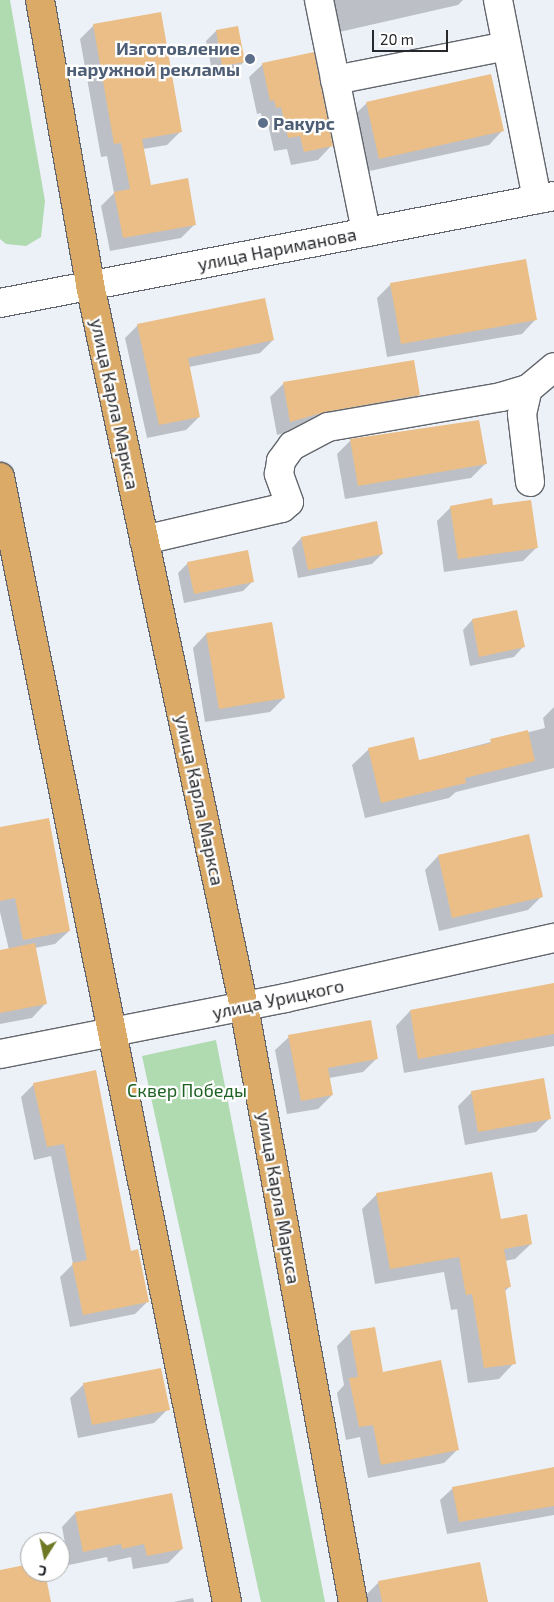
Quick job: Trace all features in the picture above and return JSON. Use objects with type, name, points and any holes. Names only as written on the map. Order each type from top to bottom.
[{"type":"main road","name":"улица Карла Маркса","points":[[40,0],[90,285],[244,1007],[353,1602]]},
{"type":"main road","points":[[0,477],[227,1602]]},
{"type":"street","points":[[319,0],[366,232]]},
{"type":"street","points":[[498,0],[506,46],[545,198]]},
{"type":"street","points":[[335,80],[506,46]]},
{"type":"street","name":"улица Нариманова","points":[[0,303],[545,198]]},
{"type":"street","points":[[144,540],[282,508],[289,502],[279,474],[281,462],[292,446],[328,426],[502,397],[528,389],[554,366]]},
{"type":"street","points":[[528,389],[522,414],[530,482]]},
{"type":"street","name":"улица Урицкого","points":[[0,1054],[244,1007],[554,938]]},
{"type":"green space","points":[[0,0],[10,0],[45,201],[41,237],[26,246],[6,244],[0,239]]},
{"type":"green space","name":"Сквер Победы","points":[[216,1040],[325,1602],[261,1602],[142,1056]]},
{"type":"building","points":[[161,12],[182,132],[142,139],[151,185],[188,178],[196,225],[123,238],[114,192],[130,189],[121,143],[114,144],[93,24]]},
{"type":"building","points":[[238,26],[245,62],[222,66],[216,30]]},
{"type":"building","points":[[314,52],[333,146],[304,152],[300,136],[288,138],[281,107],[276,108],[274,100],[270,101],[262,63]]},
{"type":"building","points":[[491,74],[504,131],[379,159],[366,102]]},
{"type":"building","points":[[526,259],[537,320],[401,344],[390,283]]},
{"type":"building","points":[[265,298],[274,340],[188,358],[200,417],[159,425],[137,324]]},
{"type":"building","points":[[414,360],[420,395],[325,412],[290,422],[283,382]]},
{"type":"building","points":[[479,420],[487,464],[358,486],[350,439]]},
{"type":"building","points":[[492,498],[493,505],[531,500],[538,548],[458,559],[450,506]]},
{"type":"building","points":[[377,521],[383,554],[308,570],[301,537]]},
{"type":"building","points":[[248,550],[254,582],[194,594],[187,562]]},
{"type":"building","points":[[517,610],[525,647],[479,657],[472,619]]},
{"type":"building","points":[[272,622],[285,698],[219,709],[206,633]]},
{"type":"building","points":[[528,730],[535,761],[465,778],[466,783],[381,803],[368,748],[414,737],[419,760],[491,743],[490,739]]},
{"type":"building","points":[[49,818],[70,931],[23,940],[15,898],[0,901],[0,827]]},
{"type":"building","points":[[529,834],[543,897],[452,918],[438,855]]},
{"type":"building","points":[[35,943],[47,1004],[0,1013],[0,950]]},
{"type":"building","points":[[554,983],[554,1034],[418,1059],[410,1010]]},
{"type":"building","points":[[371,1020],[378,1059],[328,1068],[333,1095],[301,1101],[288,1035]]},
{"type":"building","points":[[96,1070],[131,1251],[138,1249],[149,1302],[83,1315],[72,1263],[87,1260],[64,1144],[47,1147],[33,1083]]},
{"type":"building","points":[[544,1078],[551,1119],[478,1132],[471,1091]]},
{"type":"building","points":[[492,1172],[501,1219],[527,1214],[532,1244],[504,1249],[511,1287],[505,1288],[516,1364],[484,1368],[472,1294],[466,1295],[459,1257],[390,1269],[376,1193]]},
{"type":"building","points":[[375,1327],[383,1372],[441,1360],[459,1450],[381,1465],[373,1425],[359,1427],[349,1378],[358,1377],[350,1331]]},
{"type":"building","points":[[161,1368],[170,1410],[92,1425],[83,1383]]},
{"type":"building","points":[[554,1467],[554,1506],[459,1522],[452,1487]]},
{"type":"building","points":[[172,1493],[183,1549],[147,1556],[144,1544],[122,1549],[121,1544],[83,1552],[75,1512]]},
{"type":"building","points":[[480,1562],[488,1602],[382,1602],[378,1581]]},
{"type":"building","points":[[20,1566],[20,1582],[47,1582],[51,1602],[0,1602],[0,1570]]},
{"type":"place","name":"Изготовление наружной рекламы","points":[[250,59]]},
{"type":"place","name":"Ракурс","points":[[263,123]]}]
